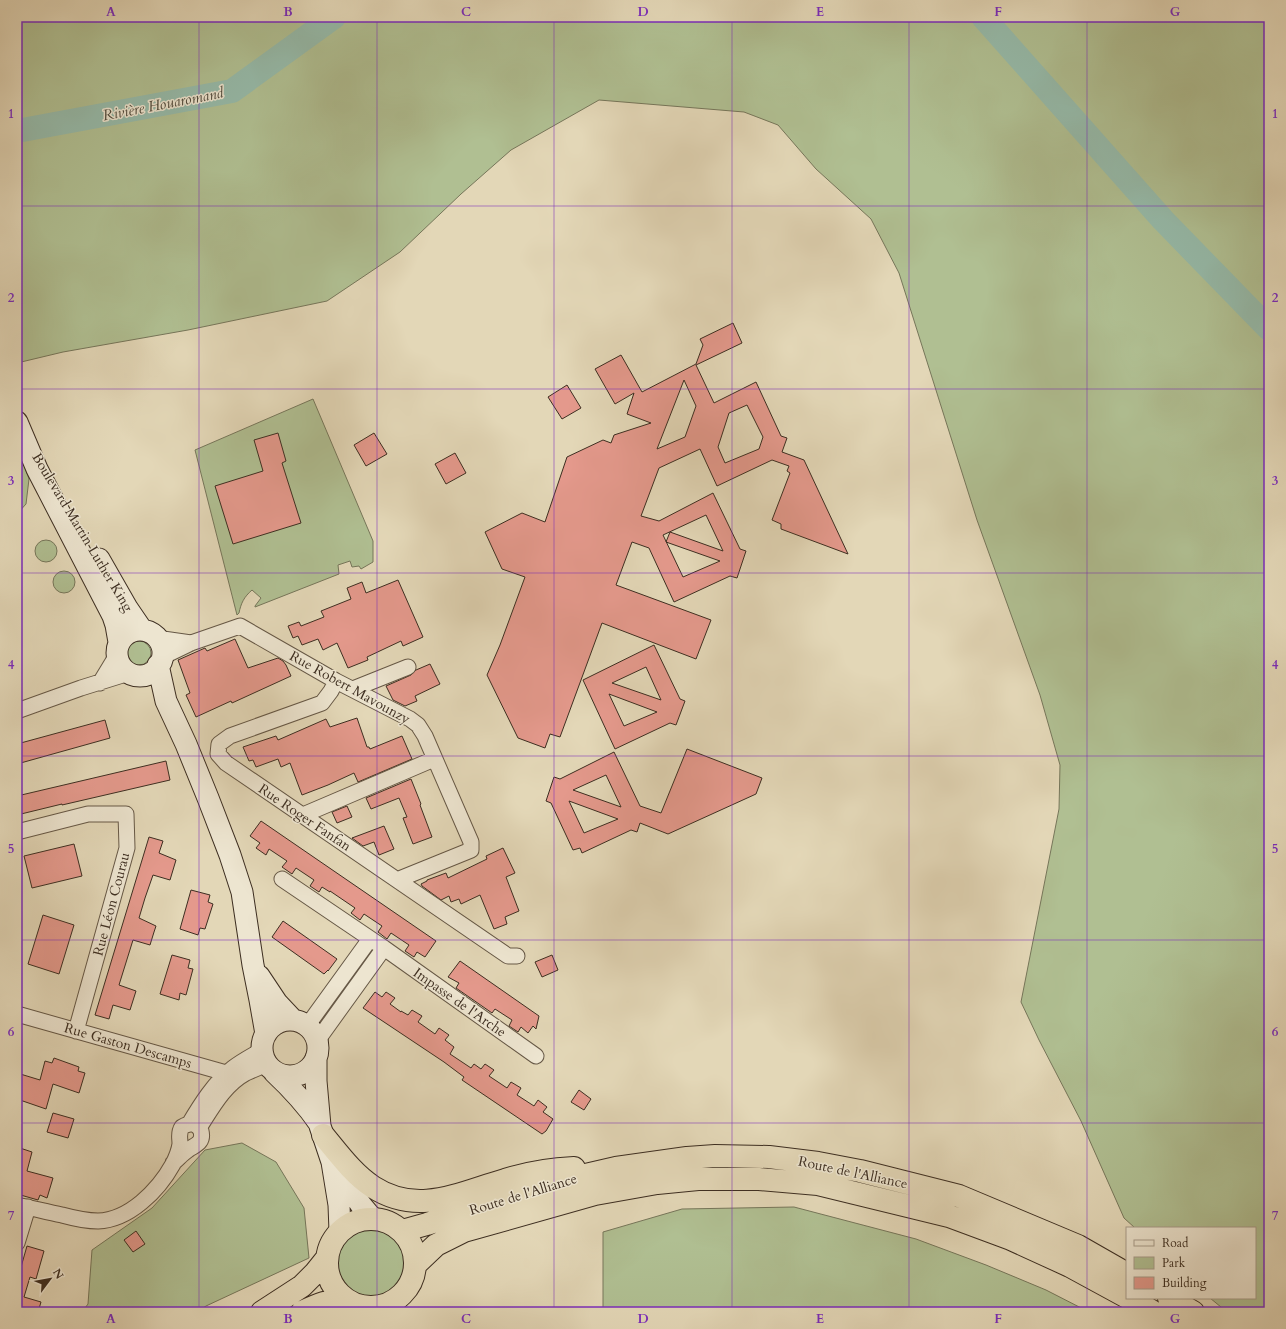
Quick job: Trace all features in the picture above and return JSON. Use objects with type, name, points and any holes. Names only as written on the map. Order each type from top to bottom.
[{"type":"highway","points":[[321,1130],[364,1180],[382,1192],[409,1201],[426,1202],[444,1199],[533,1172],[582,1167],[616,1168]]},
{"type":"highway","name":"Route de l'Alliance","points":[[402,1230],[427,1224],[564,1180],[616,1168],[687,1158],[723,1156],[769,1157],[818,1163],[860,1171],[959,1196],[1078,1246],[1126,1273]]},
{"type":"highway","name":"Route de l'Alliance","points":[[415,1265],[436,1245],[464,1231],[595,1194],[657,1183],[698,1179],[759,1179],[818,1184],[949,1216],[1011,1239],[1070,1266],[1126,1296]]},
{"type":"highway","points":[[372,1218],[393,1224],[402,1230],[409,1239],[413,1249],[415,1265],[411,1282],[405,1292],[397,1300],[387,1305],[364,1307],[353,1304],[336,1290],[330,1280],[327,1269],[327,1258],[329,1247],[334,1237],[340,1231],[350,1223],[361,1219],[372,1218]]},
{"type":"highway","points":[[262,1312],[302,1286],[327,1258]]},
{"type":"highway","name":"Route de l'Alliance","points":[[1131,1299],[1152,1312]]},
{"type":"highway","points":[[1171,1299],[1193,1312]]},
{"type":"highway","points":[[302,1312],[325,1302],[347,1300]]},
{"type":"main road","name":"Boulevard Martin Luther King","points":[[20,428],[48,469],[123,601],[149,634]]},
{"type":"main road","name":"Boulevard Martin Luther King","points":[[20,428],[37,469],[113,616],[116,625],[118,649]]},
{"type":"main road","points":[[166,701],[133,674],[123,669],[118,662],[118,649],[125,634],[132,631],[149,634],[162,647],[160,661],[166,701],[189,750],[230,855],[242,892],[253,965],[260,1000],[267,1055],[282,1076],[291,1077],[300,1075],[315,1063],[308,1036],[277,1003],[253,965]]},
{"type":"main road","points":[[133,674],[144,675],[151,673],[160,661]]},
{"type":"main road","points":[[308,1036],[280,1022],[273,1025],[267,1055],[305,1104],[321,1130],[332,1162],[339,1205],[340,1231]]},
{"type":"main road","points":[[308,1036],[316,1080],[321,1130]]},
{"type":"main road","points":[[332,1162],[361,1205],[372,1218]]},
{"type":"street","name":"Rue Robert Mavounzy","points":[[191,643],[240,626],[336,681],[410,719],[418,725],[425,736],[471,842],[471,850],[397,880]]},
{"type":"street","points":[[149,634],[191,643]]},
{"type":"street","points":[[160,661],[191,643]]},
{"type":"street","points":[[100,682],[118,649]]},
{"type":"street","points":[[353,690],[408,667]]},
{"type":"street","points":[[17,711],[81,688],[133,674]]},
{"type":"street","name":"Rue Roger Fanfan","points":[[336,681],[322,703],[230,736],[219,744],[218,754],[226,763],[508,956],[517,956]]},
{"type":"street","points":[[303,815],[434,759]]},
{"type":"street","name":"Rue Léon Courau","points":[[17,832],[88,814],[126,814],[127,848],[76,1031]]},
{"type":"street","name":"Impasse de l'Arche","points":[[282,879],[384,948],[536,1056]]},
{"type":"street","points":[[308,1036],[323,1005],[370,939]]},
{"type":"street","points":[[308,1036],[334,1018],[384,948]]},
{"type":"street","points":[[323,1005],[334,1018]]},
{"type":"street","name":"Rue Gaston Descamps","points":[[17,1014],[232,1076]]},
{"type":"street","points":[[194,1126],[204,1100],[232,1076],[244,1060],[267,1055]]},
{"type":"street","points":[[17,1243],[22,1206],[82,1220],[97,1221],[117,1217],[144,1200],[165,1176],[173,1163],[179,1148],[180,1131],[182,1127],[194,1126]]},
{"type":"street","points":[[173,1163],[187,1150],[199,1143],[202,1138],[194,1126]]},
{"type":"street","points":[[180,1140],[185,1146],[194,1146]]},
{"type":"green space","points":[[17,17],[1269,17],[1269,1312],[1227,1312],[1211,1299],[1256,1299],[1256,1227],[1134,1227],[1124,1218],[1081,1121],[1021,1002],[1059,809],[1060,765],[1040,695],[977,520],[899,273],[871,219],[816,169],[778,125],[744,112],[599,100],[511,150],[461,194],[400,252],[327,301],[188,330],[63,352],[17,363]]},
{"type":"green space","points":[[313,399],[373,541],[373,562],[361,569],[359,566],[352,567],[350,561],[338,565],[339,574],[255,607],[261,598],[252,590],[243,600],[237,615],[195,450]]},
{"type":"green space","points":[[17,445],[29,479],[26,504],[17,514]]},
{"type":"green space","points":[[46,540],[50,541],[56,547],[56,555],[50,561],[46,562],[42,561],[36,555],[35,551],[36,547],[42,541]]},
{"type":"green space","points":[[64,571],[72,574],[75,582],[72,590],[64,593],[56,590],[53,582],[56,574]]},
{"type":"green space","points":[[139,641],[148,644],[151,653],[148,662],[139,665],[130,662],[127,653],[130,644]]},
{"type":"green space","points":[[242,1143],[276,1162],[304,1208],[309,1258],[206,1306],[197,1312],[82,1312],[88,1304],[92,1250],[152,1208],[205,1150]]},
{"type":"green space","points":[[794,1207],[916,1239],[986,1265],[1046,1290],[1089,1312],[603,1312],[603,1232],[682,1209]]},
{"type":"green space","points":[[372,1227],[392,1233],[402,1243],[408,1263],[402,1283],[392,1293],[372,1299],[352,1293],[342,1283],[336,1263],[342,1243],[352,1233]]},
{"type":"building","points":[[733,323],[742,343],[696,365],[714,403],[756,382],[781,436],[787,438],[782,452],[804,460],[848,554],[781,529],[781,524],[772,520],[790,473],[787,471],[789,466],[772,460],[717,486],[700,449],[659,468],[641,516],[659,521],[713,493],[740,549],[746,551],[737,578],[730,576],[674,602],[649,548],[632,542],[616,585],[711,620],[696,659],[602,623],[560,737],[550,734],[545,748],[518,738],[487,675],[500,645],[525,577],[502,569],[485,532],[522,513],[545,522],[567,457],[603,440],[611,443],[614,435],[651,423],[627,414],[634,393],[615,404],[595,369],[621,355],[642,392],[696,364],[703,345],[700,339]],"holes":[[[684,380],[696,406],[685,437],[657,449]],[[747,405],[763,437],[759,449],[725,463],[718,447],[729,413]],[[706,515],[723,551],[670,532],[666,542],[663,535]],[[666,542],[720,561],[683,577]]]},
{"type":"building","points":[[567,385],[581,408],[562,419],[548,397]]},
{"type":"building","points":[[278,433],[286,461],[282,463],[301,523],[233,544],[215,486],[263,471],[254,440]]},
{"type":"building","points":[[374,433],[387,454],[366,466],[354,445]]},
{"type":"building","points":[[455,453],[466,473],[446,484],[435,464]]},
{"type":"building","points":[[398,580],[423,637],[403,646],[401,641],[367,657],[368,660],[348,668],[337,643],[323,650],[318,639],[302,645],[298,636],[293,638],[288,626],[299,622],[301,626],[324,617],[321,611],[351,599],[347,588],[362,582],[366,593]]},
{"type":"building","points":[[235,639],[248,668],[278,658],[286,665],[291,676],[232,703],[231,701],[196,717],[186,695],[190,693],[178,660],[205,648],[207,651]]},
{"type":"building","points":[[654,645],[680,699],[685,701],[676,725],[670,723],[615,749],[583,680]],"holes":[[[646,667],[661,700],[612,683]],[[609,694],[657,712],[624,726]]]},
{"type":"building","points":[[430,664],[440,684],[415,696],[417,701],[405,706],[393,700],[386,686],[411,675],[416,670]]},
{"type":"building","points":[[357,718],[367,747],[370,749],[402,736],[412,759],[358,782],[354,773],[302,795],[290,763],[281,767],[278,759],[256,767],[253,760],[249,761],[243,747],[276,736],[278,740],[326,719],[330,727]]},
{"type":"building","points":[[105,720],[110,738],[17,764],[17,744]]},
{"type":"building","points":[[687,749],[762,778],[756,794],[668,834],[640,823],[637,832],[631,830],[582,853],[580,848],[573,850],[551,803],[546,801],[554,777],[560,779],[614,752],[640,806],[661,813]],"holes":[[[606,775],[621,807],[573,790]],[[569,801],[618,819],[584,833]]]},
{"type":"building","points":[[166,761],[170,780],[21,814],[20,811],[17,812],[17,796]]},
{"type":"building","points":[[411,779],[432,837],[413,844],[403,818],[407,817],[399,798],[371,809],[366,798]]},
{"type":"building","points":[[347,806],[352,817],[337,823],[332,812]]},
{"type":"building","points":[[261,821],[436,941],[425,957],[417,952],[414,957],[405,951],[409,945],[391,933],[387,939],[378,932],[382,926],[364,914],[360,920],[351,913],[355,908],[330,891],[322,887],[319,892],[310,886],[314,880],[296,868],[292,874],[282,867],[287,861],[269,849],[266,855],[256,848],[260,843],[250,836]]},
{"type":"building","points":[[384,826],[394,849],[379,855],[374,842],[363,846],[352,838]]},
{"type":"building","points":[[149,837],[163,841],[159,853],[176,860],[170,880],[153,875],[145,898],[139,918],[156,926],[150,945],[133,940],[119,985],[136,991],[130,1010],[113,1005],[109,1019],[95,1015]]},
{"type":"building","points":[[74,844],[82,876],[32,888],[24,856]]},
{"type":"building","points":[[503,848],[515,873],[506,877],[519,911],[505,917],[507,924],[494,929],[480,895],[461,904],[459,899],[451,902],[449,896],[441,900],[421,884],[427,880],[446,873],[448,878],[487,859],[486,856]]},
{"type":"building","points":[[191,890],[210,895],[208,902],[213,904],[205,929],[200,928],[198,935],[180,929]]},
{"type":"building","points":[[43,915],[74,925],[59,974],[28,964]]},
{"type":"building","points":[[283,921],[337,959],[328,971],[324,974],[272,937]]},
{"type":"building","points":[[172,955],[190,960],[188,968],[193,969],[186,995],[180,993],[179,1000],[160,994]]},
{"type":"building","points":[[552,955],[558,970],[542,977],[535,962]]},
{"type":"building","points":[[460,961],[539,1016],[536,1029],[533,1026],[528,1033],[521,1027],[518,1032],[509,1026],[512,1020],[495,1009],[492,1013],[456,988],[459,983],[448,977]]},
{"type":"building","points":[[375,992],[382,997],[386,992],[395,998],[390,1004],[401,1012],[408,1015],[412,1010],[422,1016],[418,1022],[435,1034],[439,1028],[449,1035],[445,1040],[454,1047],[450,1054],[471,1068],[474,1064],[481,1069],[485,1064],[494,1070],[489,1076],[507,1088],[511,1082],[521,1088],[517,1095],[534,1106],[538,1100],[547,1107],[543,1112],[553,1119],[546,1131],[542,1134],[462,1080],[464,1077],[444,1062],[363,1008]]},
{"type":"building","points":[[54,1058],[79,1067],[78,1071],[85,1073],[79,1093],[53,1084],[46,1109],[17,1099],[17,1073],[40,1080],[45,1061],[52,1063]]},
{"type":"building","points":[[579,1090],[591,1099],[584,1110],[571,1102]]},
{"type":"building","points":[[53,1113],[74,1119],[68,1138],[47,1132]]},
{"type":"building","points":[[17,1147],[32,1152],[27,1171],[53,1178],[47,1198],[40,1195],[38,1200],[17,1194]]},
{"type":"building","points":[[136,1231],[145,1244],[133,1252],[124,1240]]},
{"type":"building","points":[[27,1246],[44,1251],[36,1279],[30,1277],[24,1297],[41,1302],[38,1312],[17,1312],[17,1281]]},
{"type":"waterway","name":"Rivière Houaromand","points":[[17,131],[232,91],[334,17]]},
{"type":"waterway","points":[[983,17],[1163,220],[1269,329]]}]
